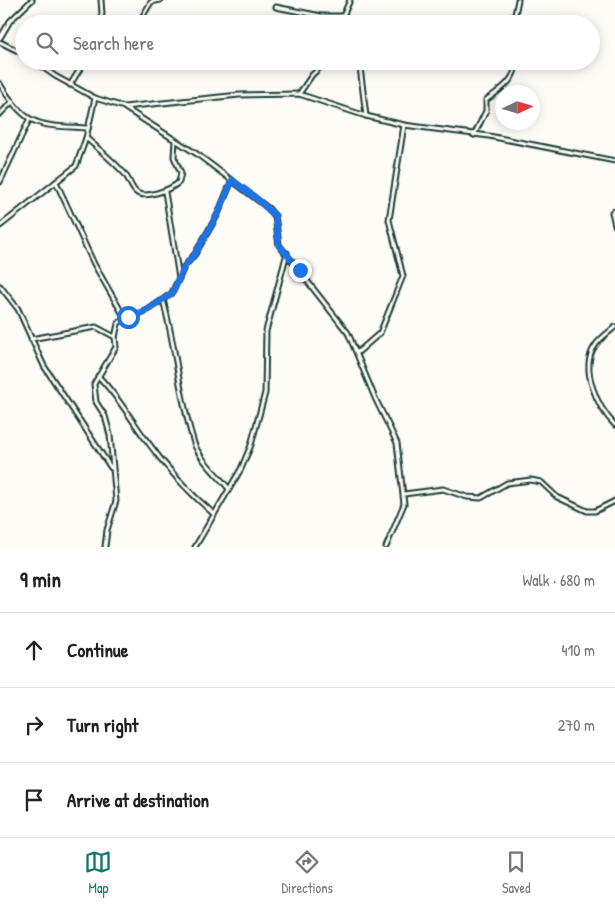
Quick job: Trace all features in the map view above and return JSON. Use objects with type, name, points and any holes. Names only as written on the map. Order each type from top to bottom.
[{"type":"street","points":[[16,15],[32,0]]},
{"type":"street","points":[[101,0],[102,15]]},
{"type":"street","points":[[143,15],[151,2],[160,0]]},
{"type":"street","points":[[343,15],[350,0]]},
{"type":"street","points":[[515,15],[518,0]]},
{"type":"street","points":[[276,7],[316,15]]},
{"type":"street","points":[[15,16],[10,21],[0,40],[15,49]]},
{"type":"street","points":[[48,70],[95,98],[124,107],[232,180],[256,198],[275,216],[279,245],[348,332],[374,398],[397,443],[404,494],[402,510],[386,547]]},
{"type":"street","points":[[70,85],[80,70]]},
{"type":"street","points":[[299,94],[318,70]]},
{"type":"street","points":[[360,70],[366,116]]},
{"type":"street","points":[[474,135],[486,111],[486,100],[509,82],[516,70]]},
{"type":"street","points":[[0,84],[11,103],[29,120],[44,125],[88,128]]},
{"type":"street","points":[[124,107],[239,95],[299,94],[366,116],[404,125],[474,135],[615,161]]},
{"type":"street","points":[[0,226],[76,166],[86,138],[95,98]]},
{"type":"street","points":[[0,114],[11,103]]},
{"type":"street","points":[[0,182],[29,120]]},
{"type":"street","points":[[356,354],[380,333],[403,276],[389,220],[404,125]]},
{"type":"street","points":[[86,138],[124,173],[136,193],[165,192],[177,185],[181,178],[174,157],[175,140]]},
{"type":"street","points":[[105,547],[107,530],[116,506],[111,468],[110,435],[107,420],[96,405],[94,386],[98,376],[116,348],[116,327],[125,318],[142,313],[172,294],[184,267],[195,254],[218,214],[232,180]]},
{"type":"street","points":[[56,182],[94,264],[125,318]]},
{"type":"street","points":[[165,192],[179,279]]},
{"type":"street","points":[[615,211],[612,212],[615,225]]},
{"type":"street","points":[[195,547],[247,456],[264,399],[266,331],[286,253]]},
{"type":"street","points":[[0,286],[18,309],[44,366],[111,468]]},
{"type":"street","points":[[163,300],[177,364],[183,404],[194,443],[208,465],[229,489]]},
{"type":"street","points":[[31,339],[96,327],[115,337]]},
{"type":"street","points":[[615,327],[594,347],[589,370],[601,406],[615,425]]},
{"type":"street","points":[[98,376],[119,399],[146,439],[183,484],[214,514]]},
{"type":"street","points":[[404,494],[443,489],[467,497],[481,498],[507,483],[531,480],[541,482],[557,497],[587,511],[595,511],[615,501]]},
{"type":"route","points":[[128,317],[142,313],[172,294],[184,267],[195,254],[212,226],[224,203],[232,180],[268,208],[275,216],[279,245],[300,270]]}]
